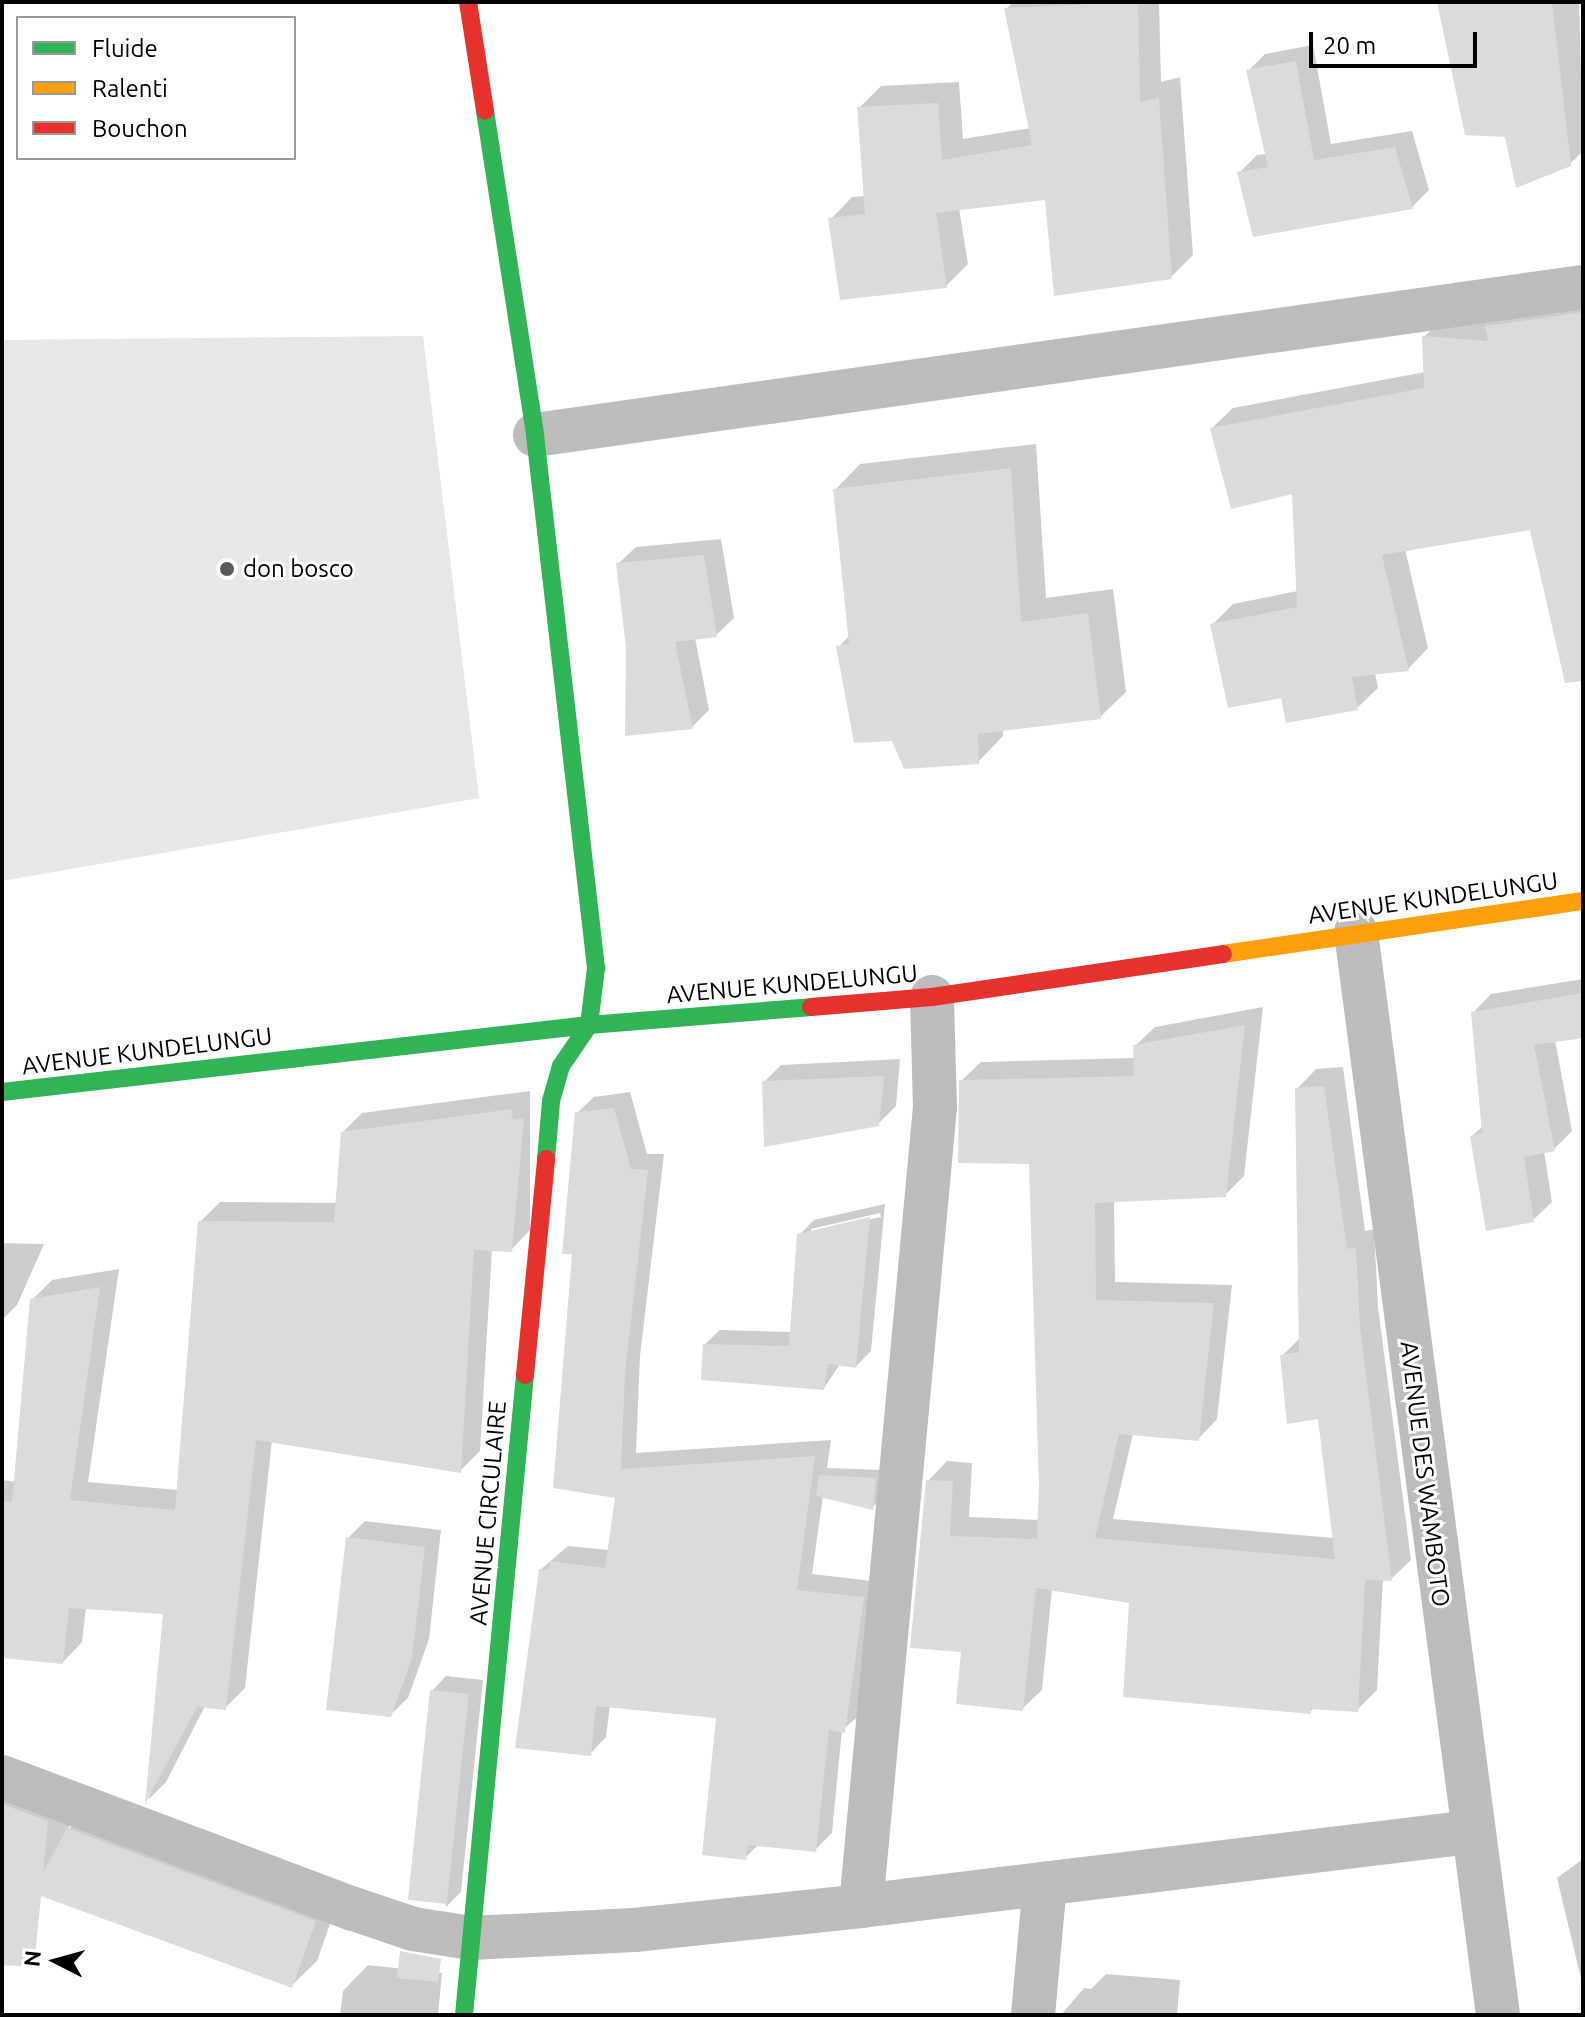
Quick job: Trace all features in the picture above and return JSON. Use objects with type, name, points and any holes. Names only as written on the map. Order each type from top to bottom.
[{"type":"street","points":[[468,2],[535,435],[595,936],[589,1025]]},
{"type":"street","points":[[535,435],[1583,287]]},
{"type":"street","name":"AVENUE KUNDELUNGU","points":[[2,1092],[589,1025],[932,997],[1356,932],[1583,901]]},
{"type":"street","name":"AVENUE DES WAMBOTO","points":[[1356,932],[1471,1832],[1498,2015]]},
{"type":"street","points":[[861,1906],[935,1107],[932,997]]},
{"type":"street","name":"AVENUE CIRCULAIRE","points":[[464,2015],[551,1102],[561,1066],[589,1025]]},
{"type":"street","points":[[2,1777],[121,1817],[354,1909],[413,1929],[471,1938],[634,1930],[861,1906],[1471,1832]]},
{"type":"street","points":[[1033,2015],[1045,1884]]},
{"type":"shaded area","name":"don bosco","points":[[423,336],[479,798],[2,881],[2,340]]},
{"type":"building","points":[[1138,2],[1140,102],[1159,98],[1172,279],[1054,296],[1045,200],[936,213],[947,288],[840,300],[828,218],[865,214],[857,107],[938,103],[942,160],[1032,145],[1004,8]]},
{"type":"building","points":[[1437,2],[1552,2],[1571,166],[1516,188],[1505,137],[1465,135]]},
{"type":"building","points":[[1296,61],[1314,160],[1395,147],[1413,209],[1253,237],[1237,172],[1268,167],[1246,70]]},
{"type":"building","points":[[1583,312],[1583,681],[1565,683],[1530,530],[1382,555],[1409,671],[1352,677],[1358,710],[1286,723],[1281,698],[1228,708],[1210,624],[1297,607],[1292,494],[1231,509],[1210,428],[1424,388],[1422,336],[1488,341],[1485,326]]},
{"type":"building","points":[[1011,468],[1021,622],[1088,613],[1101,719],[978,734],[979,764],[904,769],[892,741],[854,743],[836,646],[849,644],[833,489]]},
{"type":"building","points":[[704,555],[717,637],[675,642],[693,729],[625,736],[626,648],[616,563]]},
{"type":"building","points":[[1583,993],[1583,1038],[1534,1045],[1555,1151],[1524,1157],[1534,1222],[1486,1231],[1470,1136],[1482,1133],[1471,1012]]},
{"type":"building","points":[[1245,1025],[1226,1197],[1095,1203],[1096,1300],[1214,1303],[1199,1441],[1119,1434],[1095,1538],[1335,1559],[1318,1419],[1287,1424],[1280,1355],[1299,1352],[1295,1088],[1324,1086],[1347,1249],[1356,1247],[1360,1327],[1392,1581],[1365,1580],[1358,1712],[1311,1709],[1311,1714],[1123,1697],[1129,1603],[1036,1588],[1023,1711],[956,1704],[961,1652],[910,1648],[926,1480],[953,1481],[950,1536],[1037,1539],[1039,1485],[1029,1164],[958,1163],[959,1080],[1134,1076],[1133,1045]]},
{"type":"building","points":[[884,1076],[879,1126],[764,1147],[762,1081]]},
{"type":"building","points":[[614,1108],[631,1169],[648,1170],[625,1374],[621,1469],[815,1456],[797,1590],[864,1597],[845,1733],[829,1730],[816,1852],[748,1845],[746,1860],[702,1855],[716,1718],[596,1706],[591,1756],[515,1748],[539,1569],[549,1570],[550,1561],[605,1568],[615,1498],[553,1488],[572,1254],[562,1254],[575,1112]]},
{"type":"building","points":[[511,1109],[513,1120],[524,1118],[512,1252],[474,1250],[461,1473],[256,1440],[226,1710],[197,1707],[145,1804],[163,1614],[69,1608],[63,1664],[2,1658],[2,1501],[12,1502],[30,1299],[100,1287],[70,1500],[175,1510],[198,1221],[334,1222],[341,1132]]},
{"type":"building","points":[[870,1217],[856,1368],[828,1364],[824,1390],[701,1380],[703,1344],[789,1346],[797,1234]]},
{"type":"building","points":[[819,1475],[876,1478],[873,1510],[816,1496]]},
{"type":"building","points":[[346,1537],[425,1547],[412,1658],[391,1717],[326,1710]]},
{"type":"building","points":[[430,1690],[469,1694],[447,1904],[408,1900]]},
{"type":"building","points":[[2,1804],[48,1821],[43,1873],[67,1828],[316,1921],[292,1988],[41,1896],[34,1967],[2,1965]]},
{"type":"building","points":[[400,1951],[441,1959],[438,1982],[397,1978]]},
{"type":"traffic: fast","points":[[485,111],[535,435],[596,968],[589,1025],[561,1066],[551,1102],[546,1159]]},
{"type":"traffic: fast","points":[[2,1092],[589,1025],[811,1007]]},
{"type":"traffic: fast","points":[[464,2015],[525,1375]]},
{"type":"traffic: slow","points":[[1223,954],[1583,901]]},
{"type":"traffic: jam","points":[[468,2],[485,111]]},
{"type":"traffic: jam","points":[[811,1007],[932,997],[1223,954]]},
{"type":"traffic: jam","points":[[525,1375],[546,1159]]},
{"type":"place","name":"don bosco","points":[[227,569]]}]
